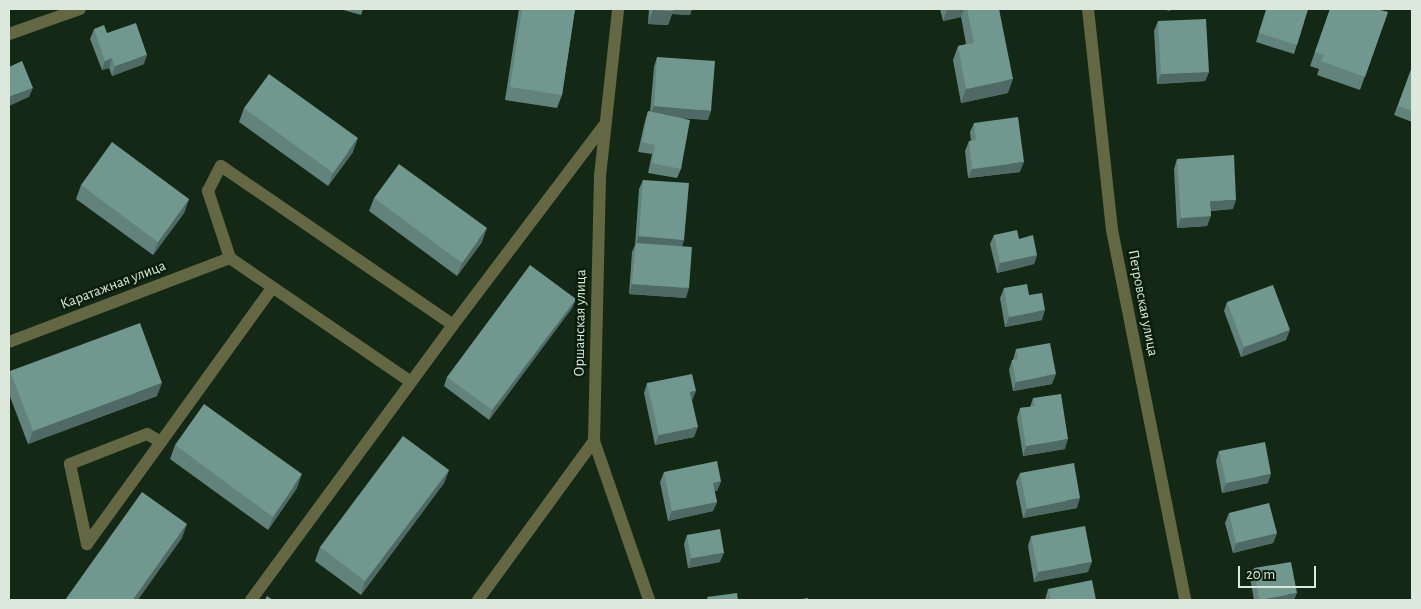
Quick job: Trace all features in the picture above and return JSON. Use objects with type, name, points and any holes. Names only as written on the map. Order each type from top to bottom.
[{"type":"street","points":[[9,34],[80,9]]},
{"type":"street","name":"Оршанская улица","points":[[594,441],[600,176],[618,9]]},
{"type":"street","name":"Петровская улица","points":[[1088,9],[1112,230],[1185,600]]},
{"type":"street","points":[[251,600],[453,325],[605,124]]},
{"type":"street","points":[[411,382],[230,258],[208,191],[221,166],[453,325]]},
{"type":"street","name":"Каратажная улица","points":[[9,342],[230,258]]},
{"type":"street","points":[[161,442],[147,434],[70,464],[87,544],[138,473],[161,442],[272,288]]},
{"type":"street","points":[[478,600],[594,441]]},
{"type":"street","points":[[594,441],[649,600]]},
{"type":"building","points":[[522,9],[575,9],[562,95],[510,87]]},
{"type":"building","points":[[673,9],[673,11],[653,10]]},
{"type":"building","points":[[967,9],[999,9],[1013,79],[966,89],[958,46],[974,43]]},
{"type":"building","points":[[1267,9],[1308,9],[1297,45],[1259,33]]},
{"type":"building","points":[[1330,9],[1377,9],[1388,12],[1365,77],[1321,61],[1324,55],[1315,52]]},
{"type":"building","points":[[1206,19],[1209,72],[1161,74],[1158,21]]},
{"type":"building","points":[[136,23],[147,55],[115,66],[112,58],[105,61],[94,29],[104,25],[107,33]]},
{"type":"building","points":[[657,57],[715,61],[711,111],[654,106]]},
{"type":"building","points":[[22,61],[33,88],[9,97],[9,67]]},
{"type":"building","points":[[1412,67],[1412,111],[1398,106]]},
{"type":"building","points":[[269,74],[358,138],[333,173],[244,108]]},
{"type":"building","points":[[648,111],[690,120],[681,169],[652,163],[655,145],[642,142]]},
{"type":"building","points":[[1018,117],[1024,162],[972,169],[969,141],[976,140],[974,123]]},
{"type":"building","points":[[112,142],[189,199],[158,242],[81,185]]},
{"type":"building","points":[[1234,155],[1236,200],[1210,201],[1211,216],[1181,218],[1177,159]]},
{"type":"building","points":[[399,164],[487,228],[462,263],[374,198]]},
{"type":"building","points":[[643,180],[689,183],[684,240],[639,236]]},
{"type":"building","points":[[1017,230],[1019,239],[1033,235],[1037,255],[1000,263],[994,235]]},
{"type":"building","points":[[636,243],[692,247],[689,288],[632,284]]},
{"type":"building","points":[[530,265],[576,299],[492,410],[447,377]]},
{"type":"building","points":[[1027,284],[1029,295],[1042,293],[1045,310],[1009,317],[1004,288]]},
{"type":"building","points":[[1273,285],[1290,330],[1244,347],[1227,302]]},
{"type":"building","points":[[140,323],[162,383],[33,431],[10,371]]},
{"type":"building","points":[[1050,343],[1056,374],[1016,382],[1012,360],[1018,359],[1016,349]]},
{"type":"building","points":[[692,374],[696,391],[690,392],[698,427],[659,435],[647,383]]},
{"type":"building","points":[[1061,394],[1068,439],[1026,446],[1020,408],[1035,406],[1033,398]]},
{"type":"building","points":[[204,404],[302,474],[273,517],[175,445]]},
{"type":"building","points":[[403,436],[449,470],[365,581],[320,547]]},
{"type":"building","points":[[1265,442],[1271,474],[1226,483],[1219,451]]},
{"type":"building","points":[[717,461],[721,481],[713,483],[717,502],[672,511],[664,472]]},
{"type":"building","points":[[1074,463],[1080,498],[1027,509],[1020,473]]},
{"type":"building","points":[[142,492],[187,524],[133,600],[65,600]]},
{"type":"building","points":[[1269,503],[1277,533],[1236,543],[1229,513]]},
{"type":"building","points":[[1085,526],[1092,562],[1038,572],[1031,536]]},
{"type":"building","points":[[720,529],[724,553],[691,558],[687,535]]},
{"type":"building","points":[[1291,562],[1297,593],[1259,600],[1254,568]]},
{"type":"building","points":[[1092,580],[1096,600],[1051,600],[1048,589]]},
{"type":"building","points":[[737,593],[738,600],[708,600],[707,597]]},
{"type":"building","points":[[267,596],[273,600],[265,600]]}]
